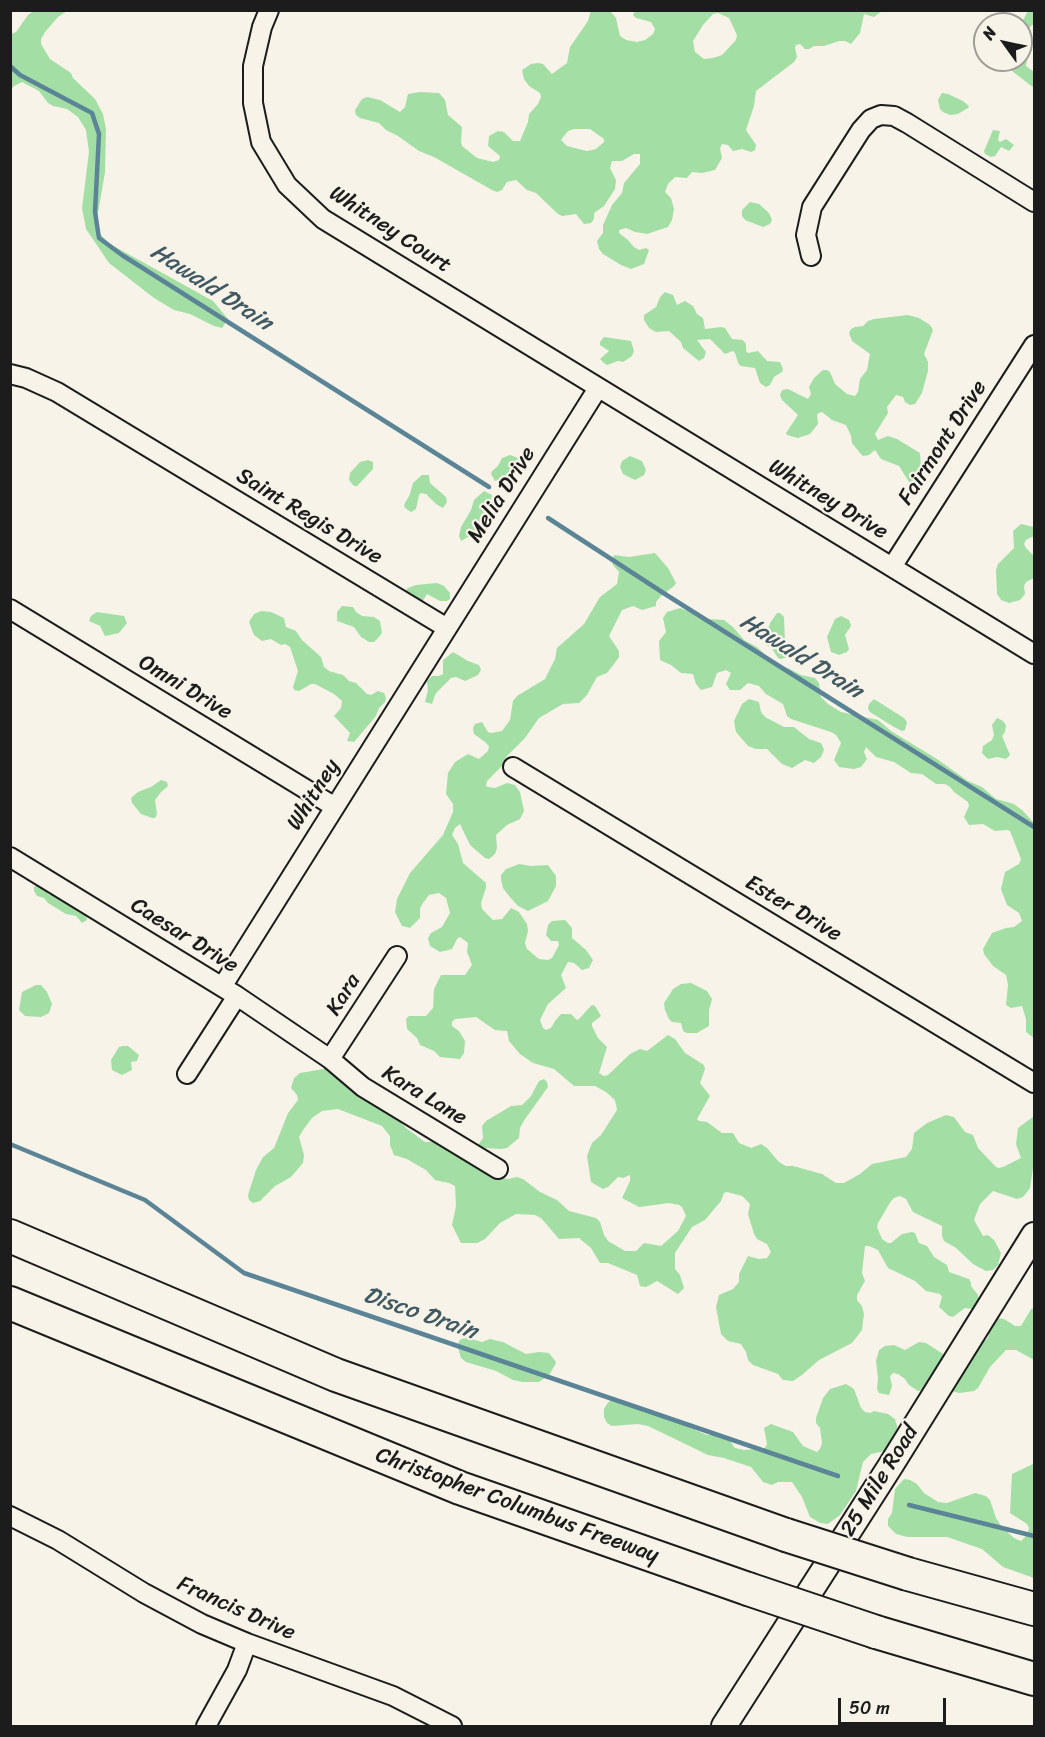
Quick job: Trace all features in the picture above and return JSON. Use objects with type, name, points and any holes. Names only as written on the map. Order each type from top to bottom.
[{"type":"highway","points":[[10,1236],[336,1375],[786,1535],[908,1574],[1035,1609]]},
{"type":"highway","name":"Christopher Columbus Freeway","points":[[10,1303],[460,1488],[876,1632],[1035,1679]]},
{"type":"street","name":"Whitney Court","points":[[269,10],[262,27],[253,66],[253,103],[261,142],[287,185],[323,219],[598,388]]},
{"type":"street","points":[[811,256],[806,234],[812,207],[861,130],[871,119],[881,115],[894,116],[907,123],[1035,201]]},
{"type":"street","name":"Fairmont Drive","points":[[892,567],[1035,345]]},
{"type":"street","name":"Saint Regis Drive","points":[[10,374],[26,378],[57,392],[447,628]]},
{"type":"street","name":"Whitney Drive","points":[[598,388],[1035,654]]},
{"type":"street","name":"Melia Drive","points":[[447,628],[598,388]]},
{"type":"street","name":"Omni Drive","points":[[10,609],[334,807]]},
{"type":"street","name":"Whitney","points":[[187,1074],[229,992],[334,807],[447,628]]},
{"type":"street","name":"Ester Drive","points":[[520,771],[1035,1083]]},
{"type":"street","name":"Caesar Drive","points":[[12,861],[229,992],[330,1059]]},
{"type":"street","name":"Kara","points":[[330,1059],[397,956]]},
{"type":"street","name":"Kara Lane","points":[[330,1059],[363,1088],[498,1169]]},
{"type":"street","name":"25 Mile Road","points":[[724,1726],[1035,1235]]},
{"type":"street","name":"Francis Drive","points":[[10,1516],[58,1540],[144,1593],[202,1624],[247,1643],[393,1696],[452,1726]]},
{"type":"street","points":[[206,1726],[222,1700],[247,1643]]},
{"type":"green space","points":[[35,10],[67,11],[58,17],[45,32],[41,44],[50,59],[71,73],[73,78],[95,99],[103,114],[106,129],[105,172],[98,213],[99,233],[110,244],[213,301],[228,319],[222,328],[190,314],[174,310],[154,298],[109,263],[86,229],[82,208],[89,152],[86,130],[78,117],[67,109],[48,103],[39,91],[22,82],[11,89],[11,34],[16,32],[28,15]]},
{"type":"green space","points":[[591,10],[610,11],[616,18],[620,36],[637,42],[645,40],[653,34],[655,29],[651,22],[636,18],[633,15],[635,11],[882,11],[874,17],[864,14],[860,33],[851,44],[839,41],[809,49],[805,49],[800,44],[796,45],[797,57],[794,62],[756,91],[746,130],[756,145],[755,150],[751,152],[742,149],[733,151],[728,145],[722,144],[720,148],[722,158],[715,170],[702,173],[692,172],[687,178],[675,177],[668,184],[665,192],[671,198],[674,209],[668,227],[647,234],[626,228],[619,230],[619,233],[634,247],[639,250],[646,248],[649,250],[644,264],[631,269],[603,254],[597,241],[603,233],[603,225],[612,205],[622,193],[624,183],[640,164],[640,154],[634,154],[622,161],[612,161],[610,168],[616,180],[615,189],[604,206],[594,213],[591,223],[584,224],[576,214],[562,216],[558,214],[536,193],[527,190],[516,180],[507,182],[502,190],[497,192],[492,190],[419,151],[379,123],[356,115],[355,110],[362,99],[367,97],[380,100],[400,112],[405,107],[408,94],[439,93],[445,100],[448,115],[462,127],[462,146],[477,158],[493,162],[499,160],[500,156],[488,146],[489,136],[498,131],[504,132],[513,141],[520,141],[529,114],[541,97],[540,93],[529,86],[524,79],[522,70],[531,64],[538,63],[543,64],[552,74],[567,63],[570,47],[588,21]],"holes":[[[718,13],[729,18],[737,35],[736,40],[722,55],[704,59],[695,52],[693,41],[703,25],[713,14]],[[590,129],[604,139],[604,142],[596,149],[587,151],[567,146],[561,140],[568,131]]]},
{"type":"green space","points":[[1013,72],[1034,72],[1034,88]]},
{"type":"green space","points":[[942,93],[963,101],[969,106],[968,108],[958,114],[950,115],[943,112],[938,100]]},
{"type":"green space","points":[[993,130],[1000,131],[998,140],[1000,142],[1006,139],[1014,145],[1009,151],[1001,147],[995,156],[991,157],[984,151]]},
{"type":"green space","points":[[750,202],[759,204],[769,213],[772,220],[770,224],[763,227],[745,220],[742,210]]},
{"type":"green space","points":[[665,292],[673,295],[677,305],[685,301],[693,306],[697,314],[703,318],[705,329],[725,328],[732,339],[743,340],[748,353],[758,351],[767,361],[780,362],[782,372],[774,377],[770,385],[766,387],[760,383],[755,368],[741,366],[733,351],[725,354],[710,339],[697,340],[706,352],[704,358],[699,361],[683,348],[681,342],[669,331],[656,332],[649,328],[644,315],[656,307]]},
{"type":"green space","points":[[908,315],[919,318],[930,325],[933,330],[924,354],[928,362],[928,371],[922,393],[915,404],[910,405],[903,397],[896,395],[887,407],[888,413],[875,434],[878,440],[888,436],[920,453],[921,466],[916,480],[909,482],[899,466],[881,459],[875,450],[863,456],[852,443],[846,425],[832,420],[822,412],[817,414],[818,424],[810,434],[798,438],[787,435],[786,433],[798,415],[782,400],[780,395],[782,390],[788,389],[808,399],[811,394],[809,387],[814,378],[823,370],[827,370],[835,384],[847,394],[855,396],[860,379],[867,370],[870,354],[852,341],[849,333],[851,329],[863,326],[874,319]]},
{"type":"green space","points":[[604,337],[631,341],[634,351],[632,356],[623,362],[618,361],[607,365],[604,363],[600,359],[609,351],[600,345]]},
{"type":"green space","points":[[510,455],[518,458],[514,470],[509,476],[495,481],[491,474],[492,471],[502,458]]},
{"type":"green space","points":[[630,456],[642,461],[646,470],[644,475],[635,480],[623,474],[620,467],[622,461]]},
{"type":"green space","points":[[368,460],[373,462],[373,469],[357,486],[354,486],[349,480],[350,473],[360,462]]},
{"type":"green space","points":[[422,475],[429,475],[430,483],[446,497],[447,502],[443,508],[426,494],[421,493],[416,509],[411,512],[405,508],[404,505],[413,483]]},
{"type":"green space","points":[[484,491],[492,495],[489,510],[473,534],[461,541],[459,536],[461,527],[474,500]]},
{"type":"green space","points":[[1021,524],[1034,527],[1034,536],[1026,540],[1024,544],[1034,556],[1034,578],[1026,582],[1025,594],[1020,600],[1009,603],[1001,600],[997,594],[996,570],[998,564],[1014,548],[1013,531]]},
{"type":"green space","points":[[655,553],[668,568],[676,583],[674,586],[661,596],[656,606],[642,610],[633,606],[622,610],[609,636],[619,651],[619,657],[607,673],[597,677],[587,695],[579,703],[563,704],[539,718],[525,738],[506,757],[504,764],[487,781],[486,786],[495,788],[507,783],[515,785],[520,792],[524,811],[520,819],[507,825],[496,835],[495,854],[489,859],[485,858],[470,845],[460,824],[452,835],[458,844],[463,863],[486,883],[481,903],[482,909],[493,920],[502,919],[511,908],[519,912],[527,924],[525,943],[527,949],[539,959],[548,960],[552,958],[559,945],[558,941],[551,941],[546,935],[548,925],[552,921],[565,920],[572,928],[572,938],[586,950],[593,960],[589,968],[582,970],[574,963],[568,962],[561,975],[566,988],[548,1004],[540,1020],[543,1028],[546,1030],[551,1028],[561,1014],[571,1014],[577,1020],[592,1005],[595,1006],[601,1016],[592,1023],[592,1026],[598,1038],[607,1047],[599,1073],[604,1076],[608,1075],[630,1054],[640,1049],[647,1051],[668,1035],[675,1039],[685,1053],[704,1065],[705,1069],[700,1083],[710,1096],[697,1119],[699,1121],[707,1122],[722,1133],[733,1133],[739,1143],[751,1148],[761,1144],[786,1166],[822,1174],[836,1183],[844,1183],[872,1164],[906,1157],[912,1149],[914,1133],[927,1123],[946,1115],[954,1117],[965,1132],[973,1135],[978,1148],[995,1166],[1003,1167],[1021,1158],[1016,1144],[1018,1128],[1034,1116],[1034,1161],[1030,1188],[1023,1197],[1017,1199],[993,1191],[980,1204],[974,1220],[983,1236],[988,1235],[994,1240],[1001,1253],[998,1265],[993,1270],[986,1271],[973,1264],[956,1248],[944,1241],[942,1226],[913,1212],[906,1199],[900,1196],[891,1201],[878,1223],[877,1227],[882,1239],[888,1243],[902,1234],[915,1233],[919,1243],[927,1246],[934,1257],[947,1265],[949,1272],[969,1279],[978,1295],[978,1303],[973,1309],[965,1308],[953,1317],[949,1316],[939,1307],[942,1297],[940,1294],[926,1291],[915,1281],[888,1268],[878,1250],[865,1246],[862,1273],[865,1281],[857,1295],[864,1314],[862,1330],[852,1343],[819,1360],[793,1381],[783,1380],[778,1374],[753,1365],[748,1360],[741,1344],[728,1341],[721,1334],[716,1307],[719,1295],[733,1289],[739,1282],[739,1274],[748,1256],[759,1259],[767,1258],[771,1252],[767,1244],[757,1239],[754,1234],[748,1214],[750,1204],[742,1196],[724,1193],[721,1201],[705,1220],[692,1227],[675,1253],[675,1269],[680,1275],[684,1288],[678,1294],[657,1281],[646,1287],[640,1286],[637,1275],[608,1263],[600,1263],[591,1248],[579,1238],[559,1239],[541,1218],[535,1215],[516,1214],[500,1223],[485,1239],[477,1243],[461,1243],[452,1225],[456,1206],[455,1186],[435,1180],[426,1170],[407,1159],[394,1155],[390,1145],[390,1136],[382,1126],[338,1109],[322,1111],[312,1118],[303,1130],[299,1137],[304,1155],[303,1163],[291,1177],[275,1186],[260,1201],[253,1203],[249,1200],[248,1195],[256,1170],[263,1157],[274,1148],[288,1113],[298,1100],[291,1088],[294,1078],[300,1073],[329,1068],[356,1095],[363,1096],[391,1112],[406,1128],[425,1142],[441,1141],[462,1159],[477,1168],[500,1178],[523,1179],[540,1192],[557,1200],[569,1211],[596,1218],[608,1241],[625,1251],[636,1251],[644,1243],[661,1246],[678,1231],[686,1216],[679,1205],[669,1203],[639,1207],[622,1198],[630,1181],[630,1175],[623,1178],[618,1177],[603,1189],[591,1182],[587,1156],[592,1143],[601,1135],[617,1110],[615,1100],[606,1092],[595,1086],[574,1086],[554,1069],[533,1063],[520,1054],[509,1041],[507,1031],[495,1030],[476,1017],[455,1019],[452,1022],[452,1026],[459,1031],[465,1041],[464,1053],[460,1059],[440,1057],[434,1051],[420,1045],[417,1038],[407,1029],[406,1019],[409,1016],[426,1016],[433,1008],[434,989],[441,975],[465,975],[472,965],[467,952],[468,943],[460,937],[452,949],[440,952],[430,946],[428,938],[431,933],[442,927],[450,913],[446,898],[439,893],[429,895],[420,908],[420,918],[410,928],[402,926],[395,912],[397,899],[410,873],[443,835],[453,812],[453,804],[446,794],[448,773],[455,762],[468,754],[479,759],[488,751],[489,746],[474,734],[475,724],[482,722],[491,733],[502,731],[510,720],[513,701],[517,696],[545,679],[555,659],[557,648],[584,624],[600,597],[617,584],[619,572],[613,565],[614,555],[629,557]]},
{"type":"green space","points":[[437,583],[444,586],[450,593],[450,599],[440,601],[427,594],[421,604],[402,596],[408,588],[416,585]]},
{"type":"green space","points":[[342,606],[353,607],[362,616],[374,617],[380,621],[382,633],[374,642],[369,642],[361,637],[354,627],[337,621],[337,612]]},
{"type":"green space","points":[[680,608],[708,619],[724,620],[744,640],[757,647],[775,664],[815,678],[819,683],[821,697],[828,704],[841,712],[878,720],[891,731],[968,781],[982,787],[996,799],[1014,804],[1034,823],[1034,1038],[1026,1032],[1026,1019],[1022,1006],[1011,1008],[1006,1005],[1008,985],[1006,975],[993,966],[983,949],[992,933],[1014,927],[1022,921],[1019,913],[1007,905],[1001,889],[1005,872],[1019,864],[1021,859],[1010,831],[995,831],[983,824],[969,825],[964,817],[969,806],[968,802],[950,787],[945,784],[936,784],[922,774],[911,773],[894,762],[876,757],[866,747],[864,752],[867,759],[861,767],[854,769],[839,767],[834,760],[841,743],[836,735],[791,719],[787,716],[783,704],[766,694],[759,686],[748,683],[740,690],[730,690],[726,684],[731,673],[726,670],[717,673],[712,687],[701,690],[693,674],[681,673],[660,660],[659,641],[666,632],[663,618],[667,612]]},
{"type":"green space","points":[[261,611],[271,612],[284,618],[286,627],[296,631],[302,640],[321,657],[324,667],[329,671],[343,675],[367,694],[371,695],[378,691],[384,693],[385,702],[354,742],[347,741],[350,733],[334,716],[341,708],[342,701],[315,684],[299,691],[294,690],[298,671],[290,647],[271,639],[262,641],[254,635],[249,622],[254,614]]},
{"type":"green space","points":[[97,612],[124,616],[127,623],[119,633],[105,636],[100,626],[89,621],[91,616]]},
{"type":"green space","points":[[777,613],[784,617],[785,643],[790,647],[787,657],[781,659],[771,647],[766,645],[765,639],[770,623]]},
{"type":"green space","points":[[841,616],[849,620],[851,626],[845,635],[849,649],[839,655],[831,652],[827,637],[835,619]]},
{"type":"green space","points":[[453,652],[479,665],[481,670],[478,675],[465,681],[456,677],[451,678],[436,693],[432,704],[425,702],[428,690],[427,681],[432,676],[443,674],[443,660]]},
{"type":"green space","points":[[749,699],[759,702],[761,712],[765,717],[784,727],[794,727],[809,739],[821,743],[824,750],[821,757],[814,763],[805,760],[792,768],[782,764],[767,749],[748,746],[736,732],[734,721],[742,704]]},
{"type":"green space","points":[[874,699],[904,718],[907,722],[905,730],[894,727],[870,712],[869,704]]},
{"type":"green space","points":[[997,718],[1006,725],[1002,736],[1010,755],[1006,759],[997,757],[988,759],[982,753],[983,746],[992,740],[994,735],[992,725]]},
{"type":"green space","points":[[161,780],[167,782],[168,786],[155,800],[157,814],[155,818],[141,814],[132,803],[131,798]]},
{"type":"green space","points":[[519,864],[548,865],[556,876],[556,886],[548,901],[528,911],[518,906],[509,896],[503,888],[501,879],[506,869]]},
{"type":"green space","points":[[38,885],[44,887],[49,895],[52,893],[76,907],[78,912],[86,915],[87,920],[82,923],[76,916],[66,914],[44,898],[37,896],[34,887]]},
{"type":"green space","points":[[691,983],[707,991],[712,999],[709,1026],[697,1033],[687,1033],[683,1031],[681,1023],[672,1022],[664,1003],[673,989],[681,984]]},
{"type":"green space","points":[[41,985],[47,992],[52,1004],[49,1013],[41,1017],[25,1016],[19,1010],[22,992]]},
{"type":"green space","points":[[128,1046],[139,1055],[137,1061],[131,1062],[132,1070],[122,1075],[112,1070],[111,1060],[119,1047]]},
{"type":"green space","points":[[544,1079],[548,1087],[525,1119],[520,1128],[519,1138],[507,1148],[502,1149],[484,1148],[478,1145],[483,1138],[482,1126],[486,1121],[511,1106],[522,1105],[531,1096],[539,1081]]},
{"type":"green space","points":[[1034,1308],[1034,1360],[1016,1350],[1006,1350],[990,1367],[974,1391],[959,1393],[936,1387],[918,1391],[905,1379],[893,1373],[890,1376],[892,1386],[889,1395],[879,1393],[876,1361],[879,1350],[885,1346],[894,1345],[905,1350],[919,1342],[926,1343],[951,1359],[988,1338],[990,1326],[997,1318],[1004,1319],[1015,1326],[1021,1326],[1031,1309]]},
{"type":"green space","points":[[468,1338],[482,1342],[490,1339],[503,1342],[526,1354],[549,1353],[556,1362],[549,1375],[539,1382],[513,1380],[461,1358],[458,1343],[461,1339]]},
{"type":"green space","points":[[846,1384],[854,1389],[861,1408],[865,1412],[888,1414],[895,1419],[898,1430],[889,1450],[871,1454],[863,1462],[856,1491],[840,1515],[828,1524],[820,1523],[810,1517],[802,1497],[792,1482],[778,1482],[772,1485],[763,1482],[751,1467],[708,1455],[648,1426],[638,1424],[612,1426],[604,1417],[604,1409],[611,1400],[624,1401],[652,1410],[707,1435],[722,1434],[735,1448],[744,1450],[765,1448],[767,1444],[764,1428],[771,1424],[793,1432],[803,1446],[817,1452],[822,1443],[816,1418],[823,1398],[830,1389]]},
{"type":"green space","points":[[1034,1462],[1034,1578],[1003,1567],[982,1549],[947,1537],[907,1537],[896,1534],[888,1526],[895,1489],[904,1479],[917,1484],[924,1493],[938,1502],[947,1503],[975,1493],[986,1496],[1002,1527],[1021,1541],[1027,1535],[1029,1528],[1027,1524],[1010,1513],[1012,1474]]},
{"type":"waterway","name":"Hawald Drain","points":[[10,66],[20,75],[92,113],[99,134],[95,212],[99,238],[122,255],[489,487]]},
{"type":"waterway","name":"Hawald Drain","points":[[548,518],[1034,827]]},
{"type":"waterway","name":"Disco Drain","points":[[10,1144],[145,1200],[244,1273],[838,1476]]},
{"type":"waterway","name":"Disco Drain","points":[[909,1505],[1034,1536]]}]
